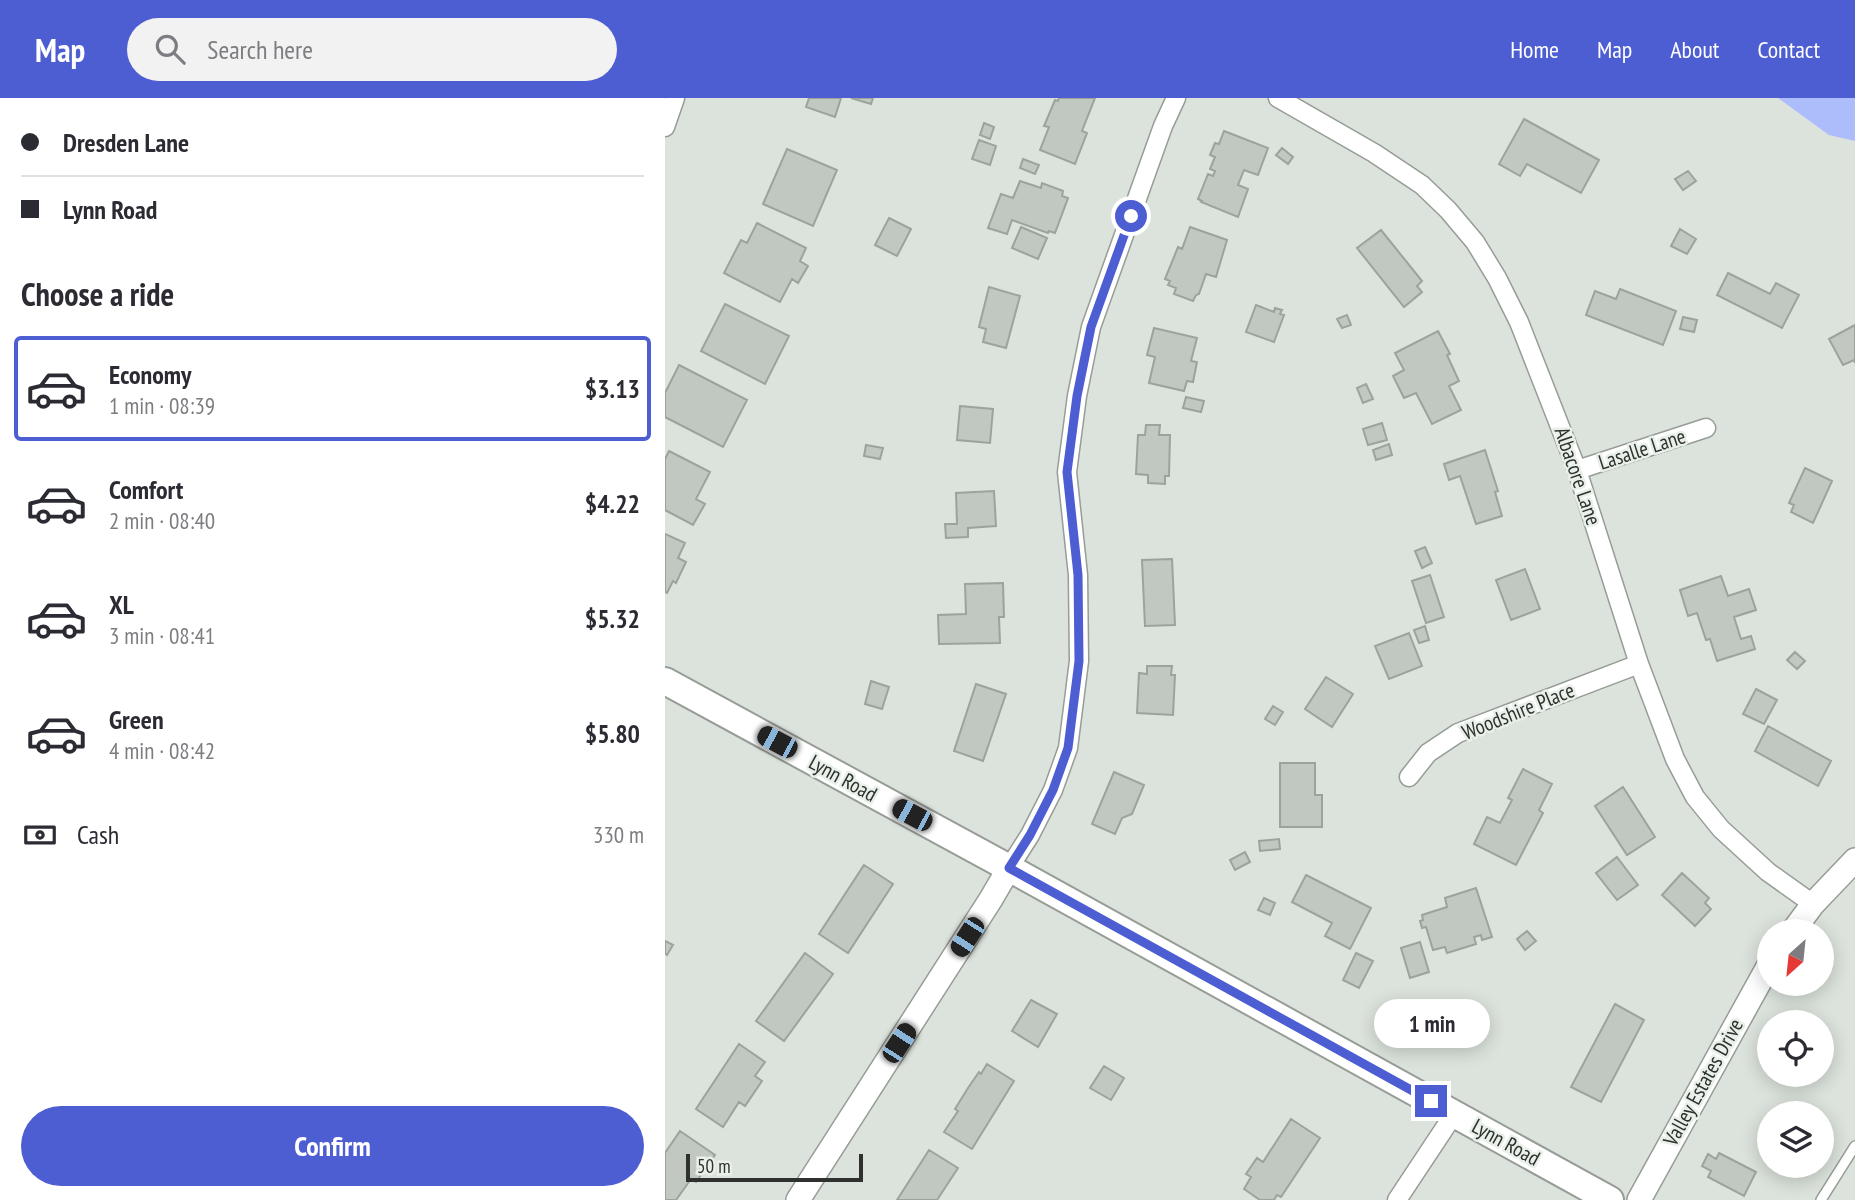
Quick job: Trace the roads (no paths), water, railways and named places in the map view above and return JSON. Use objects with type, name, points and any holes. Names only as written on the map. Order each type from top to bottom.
[{"type":"main road","name":"Lynn Road","points":[[665,681],[1610,1200]]},
{"type":"street","points":[[665,127],[675,98]]},
{"type":"street","points":[[798,1200],[1030,835],[1068,748],[1079,661],[1078,575],[1067,472],[1077,396],[1091,327],[1163,125],[1176,98]]},
{"type":"street","name":"Albacore Lane","points":[[1278,98],[1374,153],[1422,185],[1475,242],[1520,322],[1577,470],[1639,664],[1675,759],[1695,797],[1721,829],[1768,872],[1813,904]]},
{"type":"street","name":"Lasalle Lane","points":[[1577,470],[1706,428]]},
{"type":"street","name":"Woodshire Place","points":[[1409,777],[1428,753],[1458,733],[1639,664]]},
{"type":"street","points":[[1802,919],[1855,860]]},
{"type":"street","name":"Valley Estates Drive","points":[[1639,1200],[1757,987]]},
{"type":"street","points":[[1397,1200],[1454,1114]]},
{"type":"lane","points":[[1821,1200],[1855,1146]]},
{"type":"water","points":[[1778,98],[1855,98],[1855,141],[1829,135]]}]
